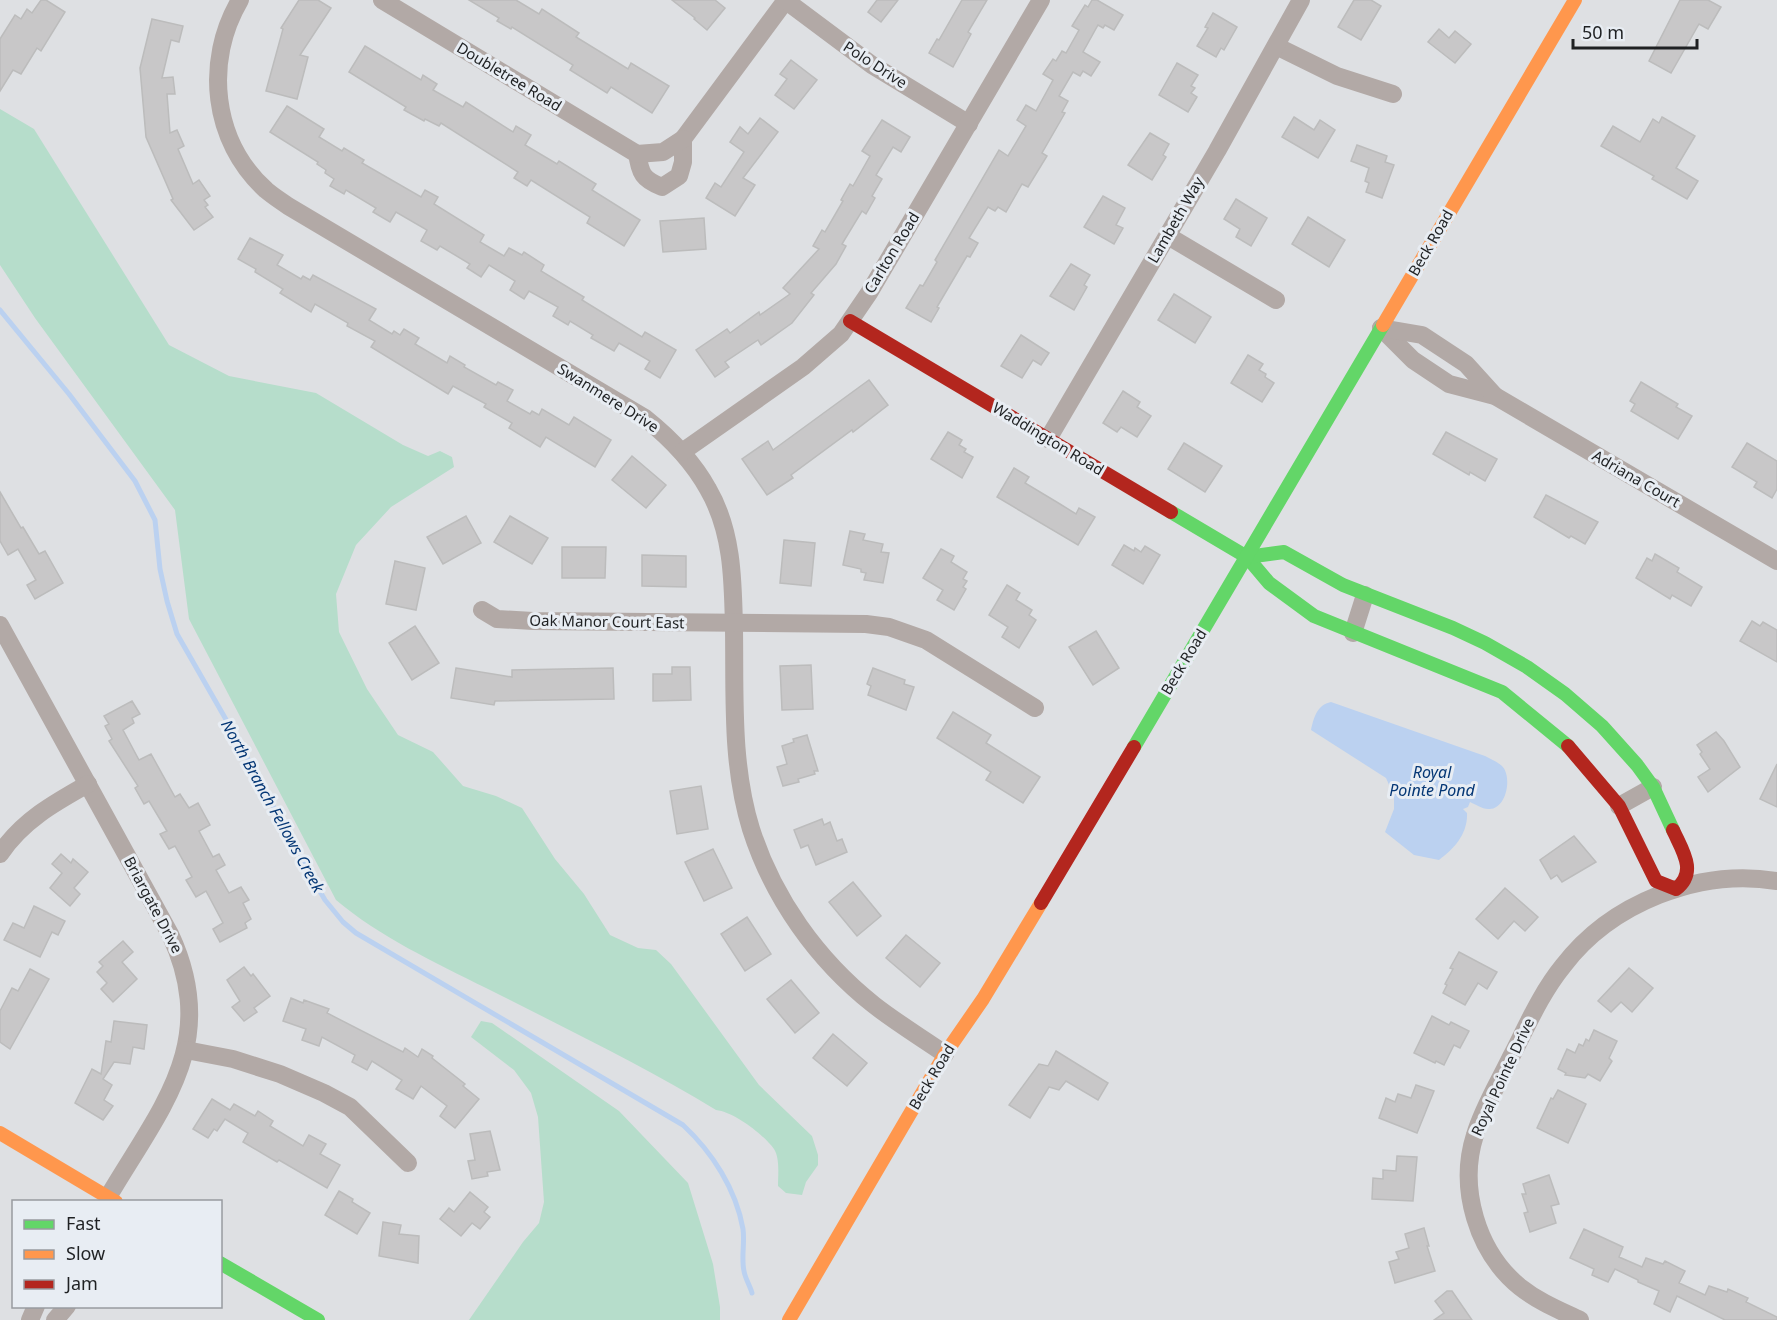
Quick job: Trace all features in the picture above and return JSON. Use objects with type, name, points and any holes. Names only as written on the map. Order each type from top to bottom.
[{"type":"main road","name":"Beck Road","points":[[789,1320],[945,1054],[983,999],[1575,0]]},
{"type":"main road","name":"Waddington Road","points":[[850,321],[1246,557],[1269,583],[1314,616],[1502,692],[1571,748],[1619,806],[1653,875]]},
{"type":"main road","points":[[1246,557],[1284,552],[1343,585],[1485,643],[1565,694],[1602,726],[1653,787],[1688,864],[1683,884],[1676,889],[1662,885],[1653,875]]},
{"type":"main road","points":[[0,1133],[106,1198]]},
{"type":"main road","points":[[222,1264],[318,1320]]},
{"type":"street","name":"Swanmere Drive","points":[[240,0],[222,39],[218,61],[220,105],[223,121],[236,151],[251,174],[266,190],[288,206],[645,418],[682,452],[709,490],[724,527],[732,567],[735,746],[738,771],[751,829],[772,881],[802,930],[846,981],[895,1020],[945,1054]]},
{"type":"street","name":"Doubletree Road","points":[[382,0],[637,154]]},
{"type":"street","points":[[683,139],[683,162],[679,176],[662,187],[647,181],[640,171],[637,154],[663,152],[683,139],[786,0]]},
{"type":"street","name":"Polo Drive","points":[[786,0],[872,65],[969,123]]},
{"type":"street","name":"Carlton Road","points":[[682,452],[803,367],[841,334],[1041,0]]},
{"type":"street","name":"Lambeth Way","points":[[1048,439],[1168,236],[1301,0]]},
{"type":"street","points":[[1276,46],[1337,76],[1394,94]]},
{"type":"street","points":[[1168,236],[1276,300]]},
{"type":"street","name":"Adriana Court","points":[[1382,328],[1422,335],[1466,364],[1495,396]]},
{"type":"street","name":"Adriana Court","points":[[1382,328],[1413,360],[1449,384],[1495,396],[1777,561]]},
{"type":"street","points":[[1353,633],[1365,594]]},
{"type":"street","name":"Oak Manor Court East","points":[[482,610],[496,619],[533,621],[866,624],[889,627],[926,640],[1035,708]]},
{"type":"street","name":"Briargate Drive","points":[[0,625],[180,955],[187,977],[190,1004],[186,1050],[165,1103],[106,1198]]},
{"type":"street","points":[[0,854],[31,819],[45,808],[88,784]]},
{"type":"street","points":[[1619,806],[1653,787]]},
{"type":"street","points":[[1688,864],[1702,880],[1709,881]]},
{"type":"street","points":[[1644,901],[1652,888],[1653,875]]},
{"type":"street","name":"Royal Pointe Drive","points":[[1580,1320],[1541,1302],[1519,1286],[1500,1267],[1485,1244],[1471,1203],[1468,1178],[1474,1135],[1484,1110],[1542,996],[1562,966],[1605,924],[1644,901],[1676,889],[1709,881],[1734,879],[1777,881]]},
{"type":"street","points":[[186,1050],[242,1062],[280,1074],[324,1093],[350,1107],[408,1163]]},
{"type":"street","points":[[55,1320],[65,1308]]},
{"type":"green space","points":[[0,109],[34,129],[169,345],[229,376],[316,393],[403,445],[428,456],[440,451],[452,457],[454,467],[391,507],[356,545],[336,594],[339,632],[367,689],[398,735],[433,752],[463,786],[496,796],[522,808],[555,859],[584,894],[610,935],[638,948],[656,950],[671,964],[759,1085],[812,1136],[818,1155],[818,1165],[806,1182],[802,1195],[786,1193],[778,1186],[778,1162],[774,1149],[756,1131],[739,1119],[716,1110],[631,1062],[408,948],[371,926],[336,900],[189,619],[175,510],[35,318],[0,265]]},
{"type":"green space","points":[[481,1021],[492,1023],[619,1111],[688,1183],[713,1264],[720,1320],[469,1320],[523,1242],[539,1223],[544,1202],[538,1117],[531,1093],[514,1070],[471,1037]]},
{"type":"water","name":"Royal Pointe Pond","points":[[1331,702],[1485,756],[1496,762],[1502,766],[1507,778],[1503,799],[1499,805],[1488,809],[1470,802],[1468,807],[1463,809],[1467,813],[1467,821],[1463,834],[1455,846],[1439,860],[1414,855],[1385,832],[1394,809],[1394,796],[1386,778],[1311,730],[1319,709]]},
{"type":"building","points":[[41,0],[46,0],[65,12],[41,51],[37,48],[21,74],[13,70],[0,91],[0,39],[15,15],[21,19],[27,9],[32,13]]},
{"type":"building","points":[[299,0],[318,0],[331,8],[300,55],[308,57],[297,99],[266,91],[283,29],[281,28]]},
{"type":"building","points":[[469,0],[516,0],[539,14],[542,9],[579,33],[576,37],[628,69],[631,63],[669,86],[652,113],[611,87],[607,93],[570,70],[573,65],[512,27],[511,29],[497,21],[499,18]]},
{"type":"building","points":[[672,0],[715,0],[725,8],[707,30]]},
{"type":"building","points":[[877,0],[898,0],[881,22],[868,12]]},
{"type":"building","points":[[962,0],[987,0],[968,32],[971,34],[953,67],[929,53]]},
{"type":"building","points":[[1092,0],[1097,0],[1123,15],[1114,30],[1105,25],[1103,28],[1098,25],[1083,52],[1100,62],[1091,76],[1083,71],[1080,76],[1073,72],[1059,96],[1068,101],[1062,112],[1065,113],[1042,153],[1047,156],[1028,187],[1022,184],[1006,212],[998,207],[995,211],[988,207],[969,238],[978,243],[970,257],[967,256],[937,307],[939,308],[931,322],[906,308],[920,285],[923,286],[937,262],[935,260],[999,150],[1008,156],[1026,126],[1017,120],[1026,105],[1036,111],[1053,80],[1043,74],[1053,59],[1056,61],[1062,51],[1066,53],[1079,30],[1072,26],[1085,5],[1088,7]]},
{"type":"building","points":[[1354,0],[1371,0],[1381,6],[1361,40],[1338,27]]},
{"type":"building","points":[[1680,0],[1708,0],[1721,7],[1708,29],[1699,24],[1671,73],[1649,61]]},
{"type":"building","points":[[1213,13],[1237,27],[1224,50],[1221,48],[1216,57],[1197,46],[1208,28],[1205,27]]},
{"type":"building","points":[[152,19],[183,26],[179,42],[171,40],[162,78],[173,77],[175,94],[167,94],[170,133],[177,130],[184,146],[178,149],[193,184],[199,180],[210,196],[204,200],[208,205],[205,207],[213,217],[194,230],[171,200],[173,199],[146,137],[140,68]]},
{"type":"building","points":[[1439,29],[1449,38],[1455,31],[1471,44],[1455,63],[1428,42]]},
{"type":"building","points":[[365,46],[421,80],[423,75],[437,84],[433,90],[463,107],[466,102],[513,132],[516,126],[531,135],[525,145],[557,164],[559,161],[596,184],[592,190],[640,220],[624,246],[587,223],[590,217],[531,180],[527,186],[514,178],[518,172],[441,123],[439,126],[425,119],[424,121],[404,110],[406,107],[349,72]]},
{"type":"building","points":[[791,60],[817,80],[794,109],[775,95],[787,79],[780,74]]},
{"type":"building","points":[[1177,63],[1198,75],[1191,86],[1195,88],[1191,93],[1197,97],[1188,112],[1159,95]]},
{"type":"building","points":[[287,106],[324,129],[319,137],[342,151],[344,148],[364,160],[362,163],[421,197],[425,190],[438,197],[434,204],[484,235],[480,242],[504,256],[509,248],[522,255],[524,252],[544,265],[541,271],[584,297],[582,300],[642,337],[645,332],[676,350],[660,378],[645,369],[650,361],[619,343],[614,351],[591,338],[593,335],[570,321],[568,325],[553,316],[558,307],[529,291],[524,299],[510,290],[515,281],[489,265],[481,277],[467,268],[470,264],[440,246],[437,250],[421,241],[427,230],[396,212],[390,222],[373,212],[376,208],[346,190],[344,194],[330,186],[334,179],[325,173],[326,170],[317,164],[318,162],[270,132]]},
{"type":"building","points":[[1294,117],[1314,130],[1320,120],[1335,130],[1318,158],[1282,137]]},
{"type":"building","points":[[1662,117],[1695,136],[1676,168],[1698,181],[1687,199],[1652,179],[1654,176],[1601,146],[1613,126],[1640,142],[1653,119],[1659,123]]},
{"type":"building","points":[[760,118],[778,132],[743,178],[755,185],[735,216],[706,198],[715,183],[721,187],[744,152],[730,142],[740,127],[748,134]]},
{"type":"building","points":[[882,120],[910,137],[901,152],[893,147],[876,175],[882,179],[872,196],[875,198],[866,214],[862,211],[842,244],[846,246],[836,264],[811,293],[814,295],[792,323],[761,345],[758,340],[725,362],[729,367],[715,377],[696,350],[727,329],[730,333],[759,312],[760,315],[790,294],[783,288],[819,249],[813,246],[822,230],[825,232],[850,184],[853,186],[870,156],[862,151]]},
{"type":"building","points":[[1150,133],[1169,144],[1163,155],[1166,157],[1152,180],[1128,165]]},
{"type":"building","points":[[1357,145],[1387,156],[1385,162],[1394,165],[1382,198],[1366,192],[1369,183],[1365,181],[1369,168],[1351,161]]},
{"type":"building","points":[[1103,196],[1125,208],[1116,225],[1123,228],[1114,244],[1084,227]]},
{"type":"building","points":[[1236,199],[1267,218],[1251,246],[1236,237],[1240,229],[1224,219]]},
{"type":"building","points":[[1308,217],[1345,240],[1329,267],[1292,244]]},
{"type":"building","points":[[704,218],[706,249],[663,252],[660,221]]},
{"type":"building","points":[[250,238],[283,255],[277,265],[301,279],[303,276],[310,280],[313,275],[376,309],[369,320],[392,334],[394,331],[400,335],[404,329],[419,338],[415,344],[447,363],[450,356],[465,365],[464,367],[496,385],[498,382],[513,390],[507,401],[530,414],[532,411],[539,415],[542,409],[569,425],[574,417],[611,440],[595,467],[546,437],[540,447],[509,428],[512,423],[484,407],[486,404],[453,386],[448,394],[371,347],[375,341],[347,326],[348,323],[315,304],[311,312],[280,293],[283,289],[238,259]]},
{"type":"building","points":[[1071,264],[1090,275],[1084,285],[1087,287],[1074,310],[1050,296]]},
{"type":"building","points":[[1174,294],[1211,317],[1195,343],[1158,320]]},
{"type":"building","points":[[1021,335],[1049,353],[1041,365],[1033,360],[1022,378],[1001,366]]},
{"type":"building","points":[[1248,355],[1263,364],[1259,370],[1274,383],[1262,402],[1231,383]]},
{"type":"building","points":[[869,380],[888,405],[791,475],[793,478],[767,495],[742,459],[768,441],[773,450]]},
{"type":"building","points":[[1641,382],[1678,404],[1676,407],[1692,416],[1678,439],[1631,411],[1635,404],[1630,401]]},
{"type":"building","points":[[1123,391],[1140,402],[1137,407],[1151,416],[1137,437],[1121,427],[1117,432],[1103,423]]},
{"type":"building","points":[[948,432],[962,440],[959,445],[966,449],[964,452],[973,457],[962,478],[931,459]]},
{"type":"building","points":[[1446,432],[1497,459],[1485,481],[1470,472],[1469,475],[1433,454]]},
{"type":"building","points":[[1184,443],[1222,466],[1205,492],[1168,469]]},
{"type":"building","points":[[1747,443],[1777,461],[1777,489],[1772,498],[1754,487],[1757,482],[1732,467]]},
{"type":"building","points":[[632,456],[666,485],[646,508],[612,480]]},
{"type":"building","points":[[1014,468],[1029,477],[1025,483],[1076,514],[1079,508],[1095,517],[1078,545],[997,497]]},
{"type":"building","points":[[0,492],[39,554],[45,551],[63,583],[35,599],[27,585],[36,580],[18,549],[8,555],[0,541]]},
{"type":"building","points":[[1546,495],[1598,522],[1585,544],[1571,536],[1569,538],[1534,517]]},
{"type":"building","points":[[466,516],[481,543],[443,564],[427,537]]},
{"type":"building","points":[[510,516],[548,538],[532,564],[494,542]]},
{"type":"building","points":[[850,531],[865,534],[863,540],[883,544],[881,552],[889,553],[883,583],[864,580],[866,573],[861,572],[861,569],[843,565]]},
{"type":"building","points":[[784,540],[815,543],[811,586],[780,583]]},
{"type":"building","points":[[1124,545],[1141,552],[1145,546],[1160,555],[1143,584],[1112,565]]},
{"type":"building","points":[[562,547],[606,547],[605,578],[562,578]]},
{"type":"building","points":[[941,549],[954,556],[951,562],[967,572],[963,579],[967,581],[963,587],[966,589],[954,610],[937,600],[943,590],[923,578]]},
{"type":"building","points":[[1655,554],[1679,568],[1677,572],[1702,587],[1691,606],[1672,595],[1670,599],[1636,578],[1647,558],[1652,561]]},
{"type":"building","points":[[642,555],[686,556],[686,587],[642,586]]},
{"type":"building","points":[[395,561],[425,568],[416,610],[386,604]]},
{"type":"building","points":[[1007,585],[1020,593],[1016,600],[1032,610],[1029,615],[1036,620],[1019,648],[1002,637],[1008,627],[989,615]]},
{"type":"building","points":[[1752,621],[1760,626],[1763,622],[1777,630],[1777,662],[1740,641]]},
{"type":"building","points":[[415,626],[439,663],[412,680],[389,643]]},
{"type":"building","points":[[1096,631],[1119,668],[1093,685],[1069,647]]},
{"type":"building","points":[[811,665],[813,709],[782,710],[780,666]]},
{"type":"building","points":[[672,667],[690,667],[691,700],[653,701],[653,674],[672,674]]},
{"type":"building","points":[[456,668],[512,677],[512,670],[613,668],[614,699],[495,701],[494,705],[451,698]]},
{"type":"building","points":[[873,668],[905,680],[904,684],[914,687],[906,710],[868,695],[871,686],[867,684]]},
{"type":"building","points":[[132,701],[140,714],[132,718],[134,723],[123,730],[139,760],[151,754],[175,797],[180,794],[189,808],[198,803],[210,825],[199,831],[213,857],[219,854],[225,865],[216,870],[229,893],[241,887],[249,900],[243,903],[251,919],[245,923],[247,928],[220,942],[213,929],[223,923],[206,891],[196,897],[186,880],[192,877],[175,846],[169,849],[160,834],[167,831],[149,801],[144,804],[135,788],[138,786],[109,741],[112,739],[105,726],[109,724],[104,716]]},
{"type":"building","points":[[953,712],[991,735],[986,743],[1040,777],[1023,803],[986,780],[991,772],[937,738]]},
{"type":"building","points":[[1716,732],[1740,767],[1708,792],[1698,777],[1710,769],[1697,745]]},
{"type":"building","points":[[807,735],[818,771],[798,779],[799,782],[783,786],[777,767],[787,764],[782,746],[794,742],[793,739]]},
{"type":"building","points":[[1777,764],[1777,807],[1760,799]]},
{"type":"building","points":[[701,786],[708,829],[677,834],[670,791]]},
{"type":"building","points":[[822,819],[824,825],[830,822],[837,841],[842,839],[847,852],[816,865],[808,845],[801,848],[794,830]]},
{"type":"building","points":[[1574,836],[1596,862],[1562,882],[1557,875],[1551,879],[1540,860]]},
{"type":"building","points":[[713,849],[732,888],[704,901],[685,862]]},
{"type":"building","points":[[61,854],[71,863],[73,859],[88,872],[74,888],[80,894],[70,906],[50,888],[62,873],[52,864]]},
{"type":"building","points":[[853,882],[881,916],[857,936],[829,902]]},
{"type":"building","points":[[1505,888],[1538,917],[1525,931],[1514,921],[1498,939],[1476,919]]},
{"type":"building","points":[[34,906],[65,921],[58,935],[52,932],[40,957],[4,940],[13,923],[24,928]]},
{"type":"building","points":[[747,917],[771,954],[745,971],[721,934]]},
{"type":"building","points":[[906,935],[940,963],[920,987],[886,958]]},
{"type":"building","points":[[123,941],[133,952],[122,962],[137,979],[113,1002],[101,989],[107,983],[97,972],[103,966],[99,962]]},
{"type":"building","points":[[1459,952],[1497,972],[1487,989],[1478,983],[1465,1005],[1443,993],[1453,969],[1450,968]]},
{"type":"building","points":[[244,967],[251,976],[253,974],[270,996],[254,1008],[257,1012],[244,1021],[232,1007],[240,1001],[227,980]]},
{"type":"building","points":[[1629,968],[1653,988],[1632,1012],[1621,1002],[1611,1012],[1598,1001]]},
{"type":"building","points":[[30,969],[49,979],[10,1049],[0,1042],[0,1011],[12,988],[18,991]]},
{"type":"building","points":[[791,980],[819,1013],[795,1033],[767,999]]},
{"type":"building","points":[[291,998],[329,1009],[327,1013],[403,1052],[405,1048],[418,1057],[422,1049],[465,1084],[463,1086],[479,1099],[455,1128],[440,1116],[447,1106],[421,1086],[413,1099],[396,1089],[402,1080],[372,1061],[367,1070],[352,1062],[355,1055],[322,1037],[319,1046],[302,1040],[306,1029],[283,1021]]},
{"type":"building","points":[[1432,1016],[1449,1025],[1451,1022],[1469,1031],[1460,1048],[1454,1045],[1444,1065],[1414,1053]]},
{"type":"building","points":[[114,1021],[147,1025],[144,1049],[133,1047],[130,1064],[114,1062],[103,1079],[112,1085],[104,1100],[113,1106],[103,1120],[75,1103],[92,1069],[101,1074],[106,1041],[111,1042]]},
{"type":"building","points":[[1594,1030],[1617,1041],[1609,1058],[1612,1061],[1600,1081],[1588,1074],[1585,1078],[1565,1075],[1566,1073],[1558,1069],[1567,1049],[1575,1053],[1579,1044],[1583,1046],[1586,1039],[1589,1041]]},
{"type":"building","points":[[833,1034],[867,1063],[847,1086],[813,1058]]},
{"type":"building","points":[[1056,1051],[1108,1083],[1098,1100],[1066,1081],[1059,1090],[1049,1087],[1030,1118],[1009,1105],[1039,1064],[1048,1066]]},
{"type":"building","points":[[1416,1085],[1434,1091],[1417,1133],[1379,1118],[1386,1098],[1395,1102],[1398,1094],[1411,1098]]},
{"type":"building","points":[[1558,1090],[1586,1104],[1568,1143],[1537,1128],[1551,1098],[1553,1099]]},
{"type":"building","points":[[212,1099],[230,1110],[234,1104],[255,1116],[258,1111],[273,1121],[270,1126],[303,1146],[309,1135],[326,1144],[320,1154],[340,1165],[327,1188],[243,1142],[248,1133],[225,1119],[217,1131],[214,1129],[208,1138],[193,1129]]},
{"type":"building","points":[[490,1131],[500,1170],[487,1172],[488,1176],[472,1179],[468,1161],[475,1160],[470,1134]]},
{"type":"building","points":[[1397,1156],[1417,1157],[1413,1201],[1372,1199],[1373,1178],[1383,1179],[1383,1170],[1396,1171]]},
{"type":"building","points":[[1549,1175],[1559,1204],[1551,1206],[1556,1223],[1530,1232],[1524,1213],[1528,1212],[1522,1194],[1526,1194],[1523,1184]]},
{"type":"building","points":[[339,1191],[370,1213],[357,1234],[325,1215]]},
{"type":"building","points":[[470,1192],[488,1207],[484,1212],[490,1217],[480,1229],[472,1223],[461,1236],[440,1219],[449,1208],[454,1212]]},
{"type":"building","points":[[383,1222],[401,1225],[399,1234],[419,1236],[418,1263],[379,1256]]},
{"type":"building","points":[[1424,1228],[1435,1271],[1395,1283],[1389,1262],[1399,1259],[1396,1252],[1409,1248],[1405,1234]]},
{"type":"building","points":[[1584,1229],[1623,1247],[1619,1257],[1642,1267],[1646,1258],[1663,1264],[1665,1261],[1685,1271],[1679,1283],[1705,1295],[1709,1286],[1727,1292],[1728,1289],[1748,1298],[1746,1302],[1777,1317],[1777,1320],[1725,1320],[1677,1296],[1670,1312],[1654,1304],[1659,1291],[1615,1269],[1608,1282],[1592,1275],[1594,1269],[1570,1258]]},
{"type":"building","points":[[1447,1291],[1452,1291],[1472,1320],[1434,1320],[1444,1313],[1435,1301]]},
{"type":"waterway","name":"North Branch Fellows Creek","points":[[0,310],[69,394],[135,481],[155,520],[160,569],[177,634],[325,900],[343,922],[356,933],[683,1125],[713,1159],[735,1200],[743,1229],[744,1271],[752,1293]]},
{"type":"traffic: fast","points":[[1134,747],[1383,325]]},
{"type":"traffic: fast","points":[[1171,512],[1247,557],[1269,583],[1314,616],[1502,692],[1568,746]]},
{"type":"traffic: fast","points":[[1247,557],[1284,552],[1343,585],[1453,628],[1527,667],[1565,694],[1602,726],[1637,765],[1653,787],[1673,830]]},
{"type":"traffic: fast","points":[[222,1264],[318,1320]]},
{"type":"traffic: slow","points":[[1383,325],[1575,0]]},
{"type":"traffic: slow","points":[[789,1320],[945,1054],[983,999],[1041,903]]},
{"type":"traffic: slow","points":[[0,1133],[113,1200]]},
{"type":"traffic: jam","points":[[850,321],[1171,512]]},
{"type":"traffic: jam","points":[[1568,746],[1619,806],[1656,881],[1676,889],[1683,882],[1687,868],[1684,853],[1673,830]]},
{"type":"traffic: jam","points":[[1041,903],[1134,747]]}]
